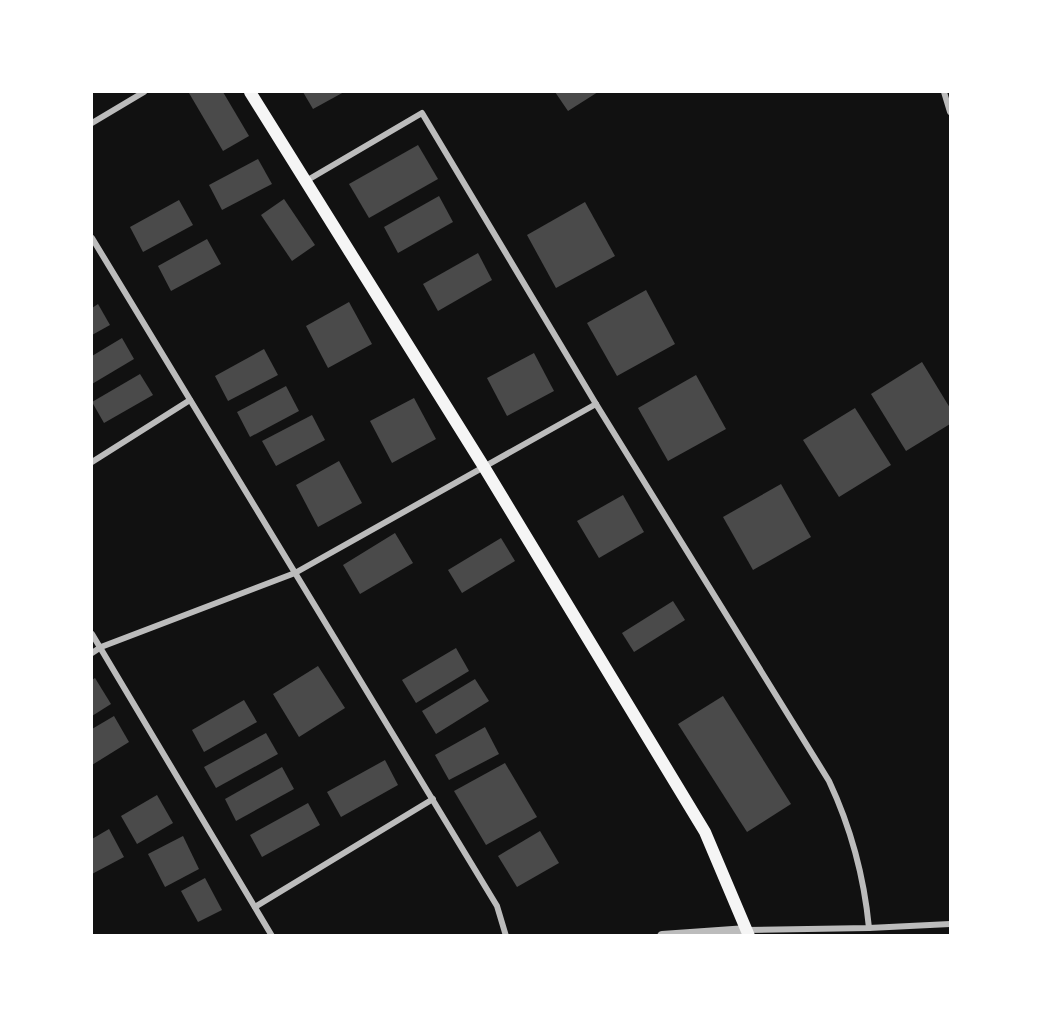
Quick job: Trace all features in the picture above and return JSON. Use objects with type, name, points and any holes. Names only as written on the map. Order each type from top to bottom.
[{"type":"main road","points":[[250,92],[484,467],[705,832],[748,933]]},
{"type":"street","points":[[92,123],[144,92]]},
{"type":"street","points":[[944,92],[951,112]]},
{"type":"street","points":[[306,181],[422,113],[596,404],[829,781],[846,820],[856,852],[869,928]]},
{"type":"street","points":[[92,238],[497,906],[506,936]]},
{"type":"street","points":[[92,462],[190,400]]},
{"type":"street","points":[[92,653],[295,573],[596,404]]},
{"type":"street","points":[[92,634],[272,936]]},
{"type":"street","points":[[255,906],[433,799]]},
{"type":"street","points":[[662,936],[951,924]]},
{"type":"building","points":[[223,92],[249,136],[223,151],[189,93]]},
{"type":"building","points":[[303,92],[344,92],[313,109]]},
{"type":"building","points":[[555,92],[598,92],[568,111]]},
{"type":"building","points":[[418,145],[438,179],[369,218],[349,184]]},
{"type":"building","points":[[258,159],[272,184],[222,210],[209,185]]},
{"type":"building","points":[[439,196],[453,222],[398,253],[384,227]]},
{"type":"building","points":[[284,199],[315,245],[292,261],[261,215]]},
{"type":"building","points":[[179,200],[193,225],[143,252],[130,227]]},
{"type":"building","points":[[585,202],[615,256],[556,288],[527,235]]},
{"type":"building","points":[[207,239],[221,264],[171,291],[158,266]]},
{"type":"building","points":[[478,253],[492,280],[438,311],[423,284]]},
{"type":"building","points":[[646,290],[675,344],[617,376],[587,323]]},
{"type":"building","points":[[349,302],[372,344],[328,368],[306,326]]},
{"type":"building","points":[[98,304],[110,325],[92,335],[92,308]]},
{"type":"building","points":[[122,338],[134,359],[92,384],[92,356]]},
{"type":"building","points":[[264,349],[278,375],[228,401],[215,376]]},
{"type":"building","points":[[534,353],[554,391],[507,416],[487,378]]},
{"type":"building","points":[[922,362],[950,408],[950,424],[906,451],[871,394]]},
{"type":"building","points":[[140,374],[153,395],[104,423],[92,402]]},
{"type":"building","points":[[696,375],[726,429],[668,461],[638,408]]},
{"type":"building","points":[[286,386],[299,411],[250,437],[237,412]]},
{"type":"building","points":[[414,398],[436,439],[392,463],[370,421]]},
{"type":"building","points":[[855,408],[891,465],[839,497],[803,440]]},
{"type":"building","points":[[312,415],[325,440],[276,466],[262,441]]},
{"type":"building","points":[[339,461],[362,503],[318,527],[296,485]]},
{"type":"building","points":[[781,484],[811,537],[753,570],[723,517]]},
{"type":"building","points":[[623,495],[644,532],[599,558],[577,521]]},
{"type":"building","points":[[395,533],[413,563],[360,594],[343,565]]},
{"type":"building","points":[[501,538],[515,561],[462,593],[448,570]]},
{"type":"building","points":[[673,601],[685,620],[634,652],[622,633]]},
{"type":"building","points":[[456,648],[469,671],[416,703],[402,680]]},
{"type":"building","points":[[318,666],[345,708],[299,737],[273,694]]},
{"type":"building","points":[[95,678],[111,704],[92,716],[92,680]]},
{"type":"building","points":[[475,679],[489,701],[436,734],[422,711]]},
{"type":"building","points":[[723,696],[791,804],[747,832],[678,724]]},
{"type":"building","points":[[244,700],[257,722],[204,752],[192,730]]},
{"type":"building","points":[[114,716],[129,742],[92,765],[92,729]]},
{"type":"building","points":[[485,727],[499,754],[449,780],[435,755]]},
{"type":"building","points":[[266,733],[278,754],[216,788],[204,767]]},
{"type":"building","points":[[385,760],[398,785],[341,817],[327,792]]},
{"type":"building","points":[[505,763],[537,817],[486,845],[454,791]]},
{"type":"building","points":[[282,767],[294,789],[236,821],[225,799]]},
{"type":"building","points":[[157,795],[173,823],[137,844],[121,816]]},
{"type":"building","points":[[308,803],[320,825],[262,857],[250,835]]},
{"type":"building","points":[[109,829],[124,857],[92,874],[92,839]]},
{"type":"building","points":[[540,831],[559,863],[517,887],[498,856]]},
{"type":"building","points":[[183,836],[199,869],[165,887],[148,854]]},
{"type":"building","points":[[205,878],[222,910],[198,922],[181,891]]}]
